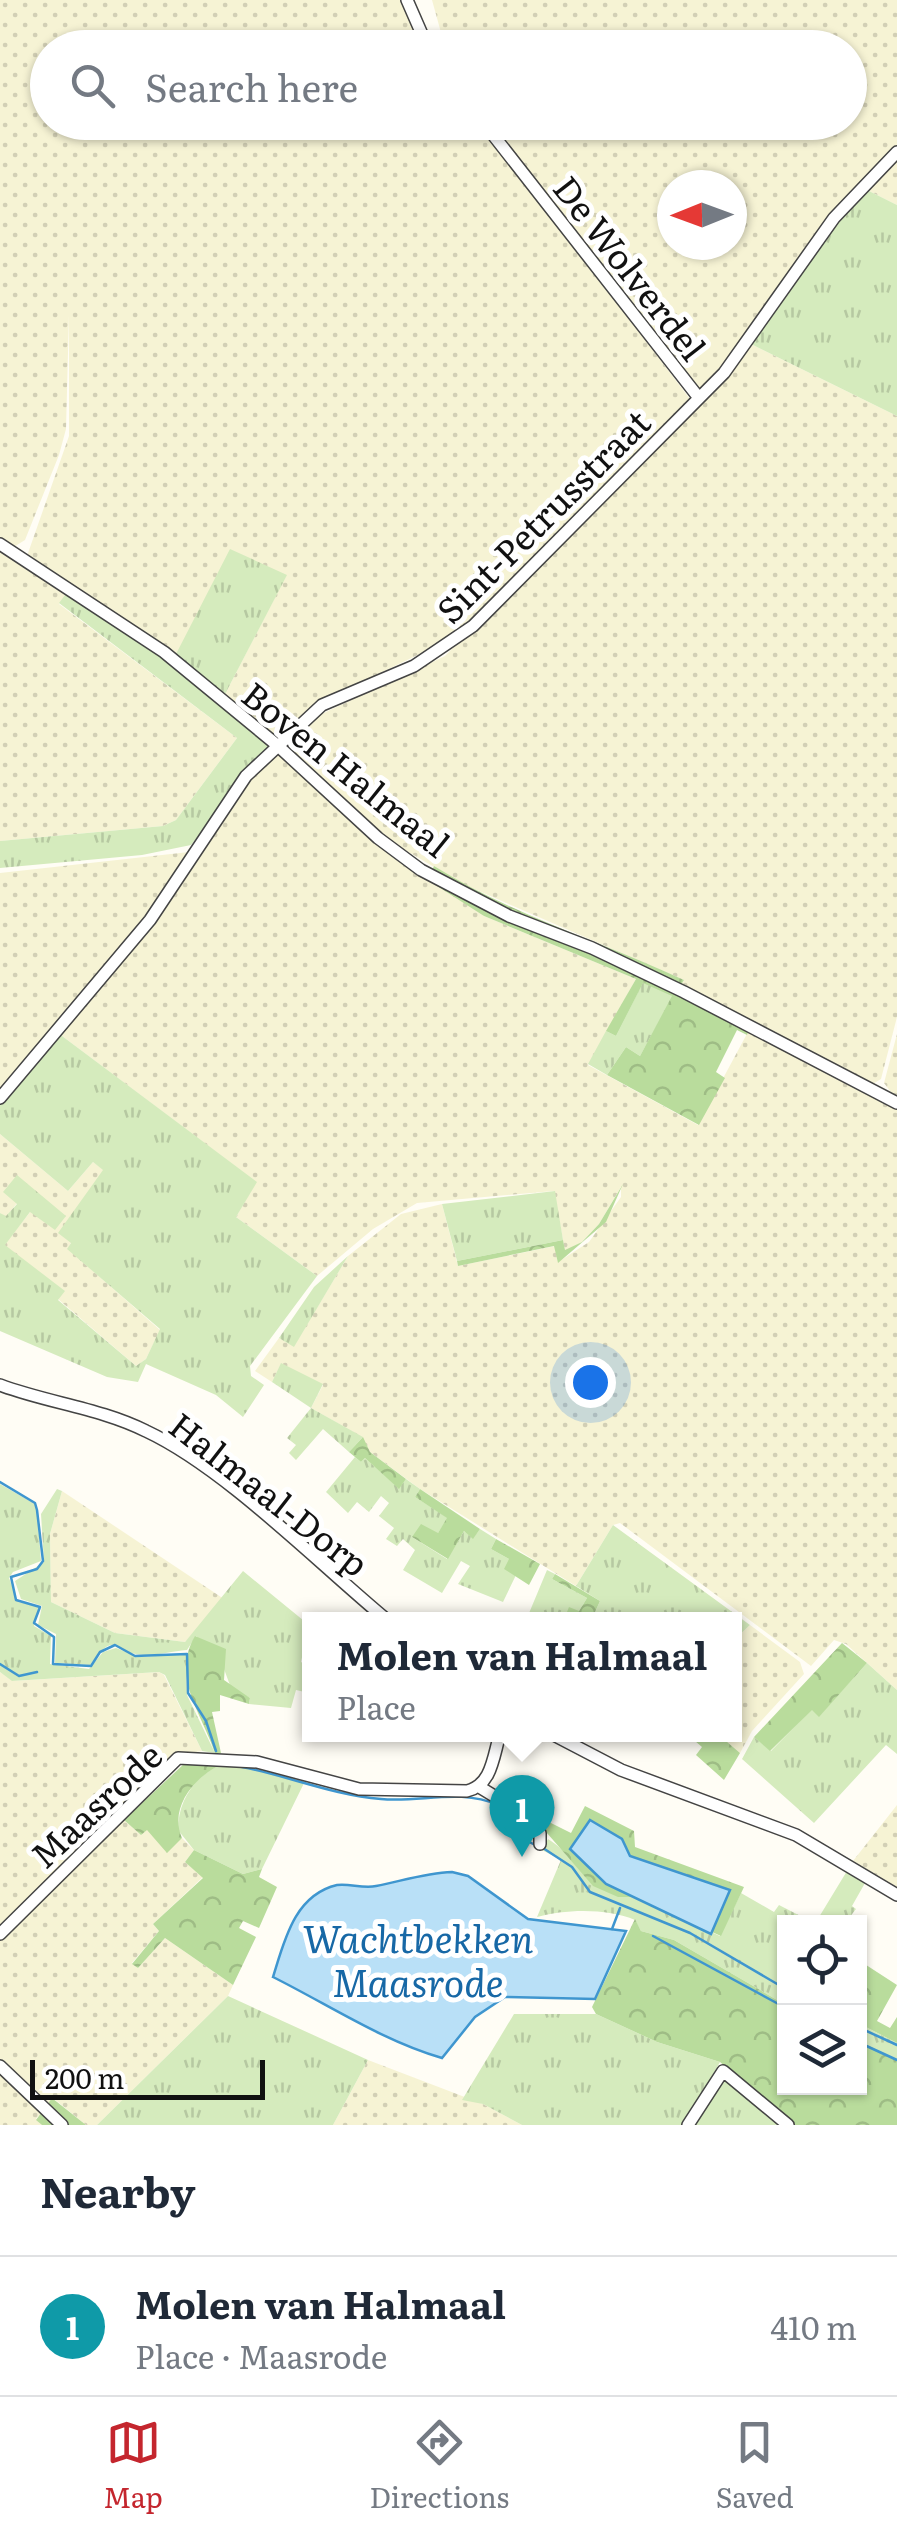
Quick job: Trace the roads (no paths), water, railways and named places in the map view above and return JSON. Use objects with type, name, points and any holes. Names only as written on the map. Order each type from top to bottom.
[{"type":"street","points":[[407,0],[420,30]]},
{"type":"street","name":"De Wolverdel","points":[[497,140],[699,398]]},
{"type":"street","name":"Sint-Petrusstraat","points":[[0,1098],[150,920],[229,798],[277,745],[322,704],[386,680],[456,642],[724,373],[834,218],[897,152]]},
{"type":"street","name":"Boven Halmaal","points":[[0,544],[164,652],[277,745],[378,838],[437,879],[508,916],[651,976],[897,1104]]},
{"type":"street","name":"Halmaal-Dorp","points":[[0,1385],[118,1419],[161,1438],[198,1462],[377,1612]]},
{"type":"street","points":[[497,1742],[481,1788],[522,1815],[540,1833],[540,1844]]},
{"type":"street","points":[[567,1742],[621,1770],[778,1827],[897,1896]]},
{"type":"street","name":"Maasrode","points":[[0,1934],[178,1758],[257,1762],[359,1788],[481,1788]]},
{"type":"street","points":[[0,2066],[62,2125]]},
{"type":"street","points":[[688,2125],[722,2071],[788,2125]]},
{"type":"water","points":[[590,1820],[622,1839],[630,1856],[730,1890],[711,1934],[606,1884],[570,1849]]},
{"type":"water","name":"Wachtbekken Maasrode","points":[[452,1872],[468,1876],[528,1919],[626,1931],[595,1999],[505,1997],[475,2017],[442,2058],[377,2032],[273,1977],[293,1922],[322,1890],[337,1885],[371,1887]]},
{"type":"waterway","points":[[0,1482],[35,1503],[43,1561],[37,1569],[11,1577],[16,1600],[40,1607],[34,1623],[54,1637],[53,1664],[91,1666],[100,1652],[115,1645],[135,1656],[187,1654],[188,1693],[206,1721],[216,1751]]},
{"type":"waterway","points":[[0,1664],[19,1676],[37,1672]]},
{"type":"waterway","points":[[242,1767],[363,1797],[469,1797],[498,1805]]},
{"type":"waterway","points":[[505,1808],[513,1833],[535,1845]]},
{"type":"waterway","points":[[543,1848],[572,1867],[590,1892],[690,1933],[777,1984]]},
{"type":"waterway","points":[[612,1929],[620,1908]]},
{"type":"waterway","points":[[653,1936],[780,2005]]},
{"type":"waterway","points":[[867,2031],[897,2045]]},
{"type":"waterway","points":[[867,2046],[897,2060]]},
{"type":"place","name":"Molen van Halmaal","points":[[522,1857]]}]
